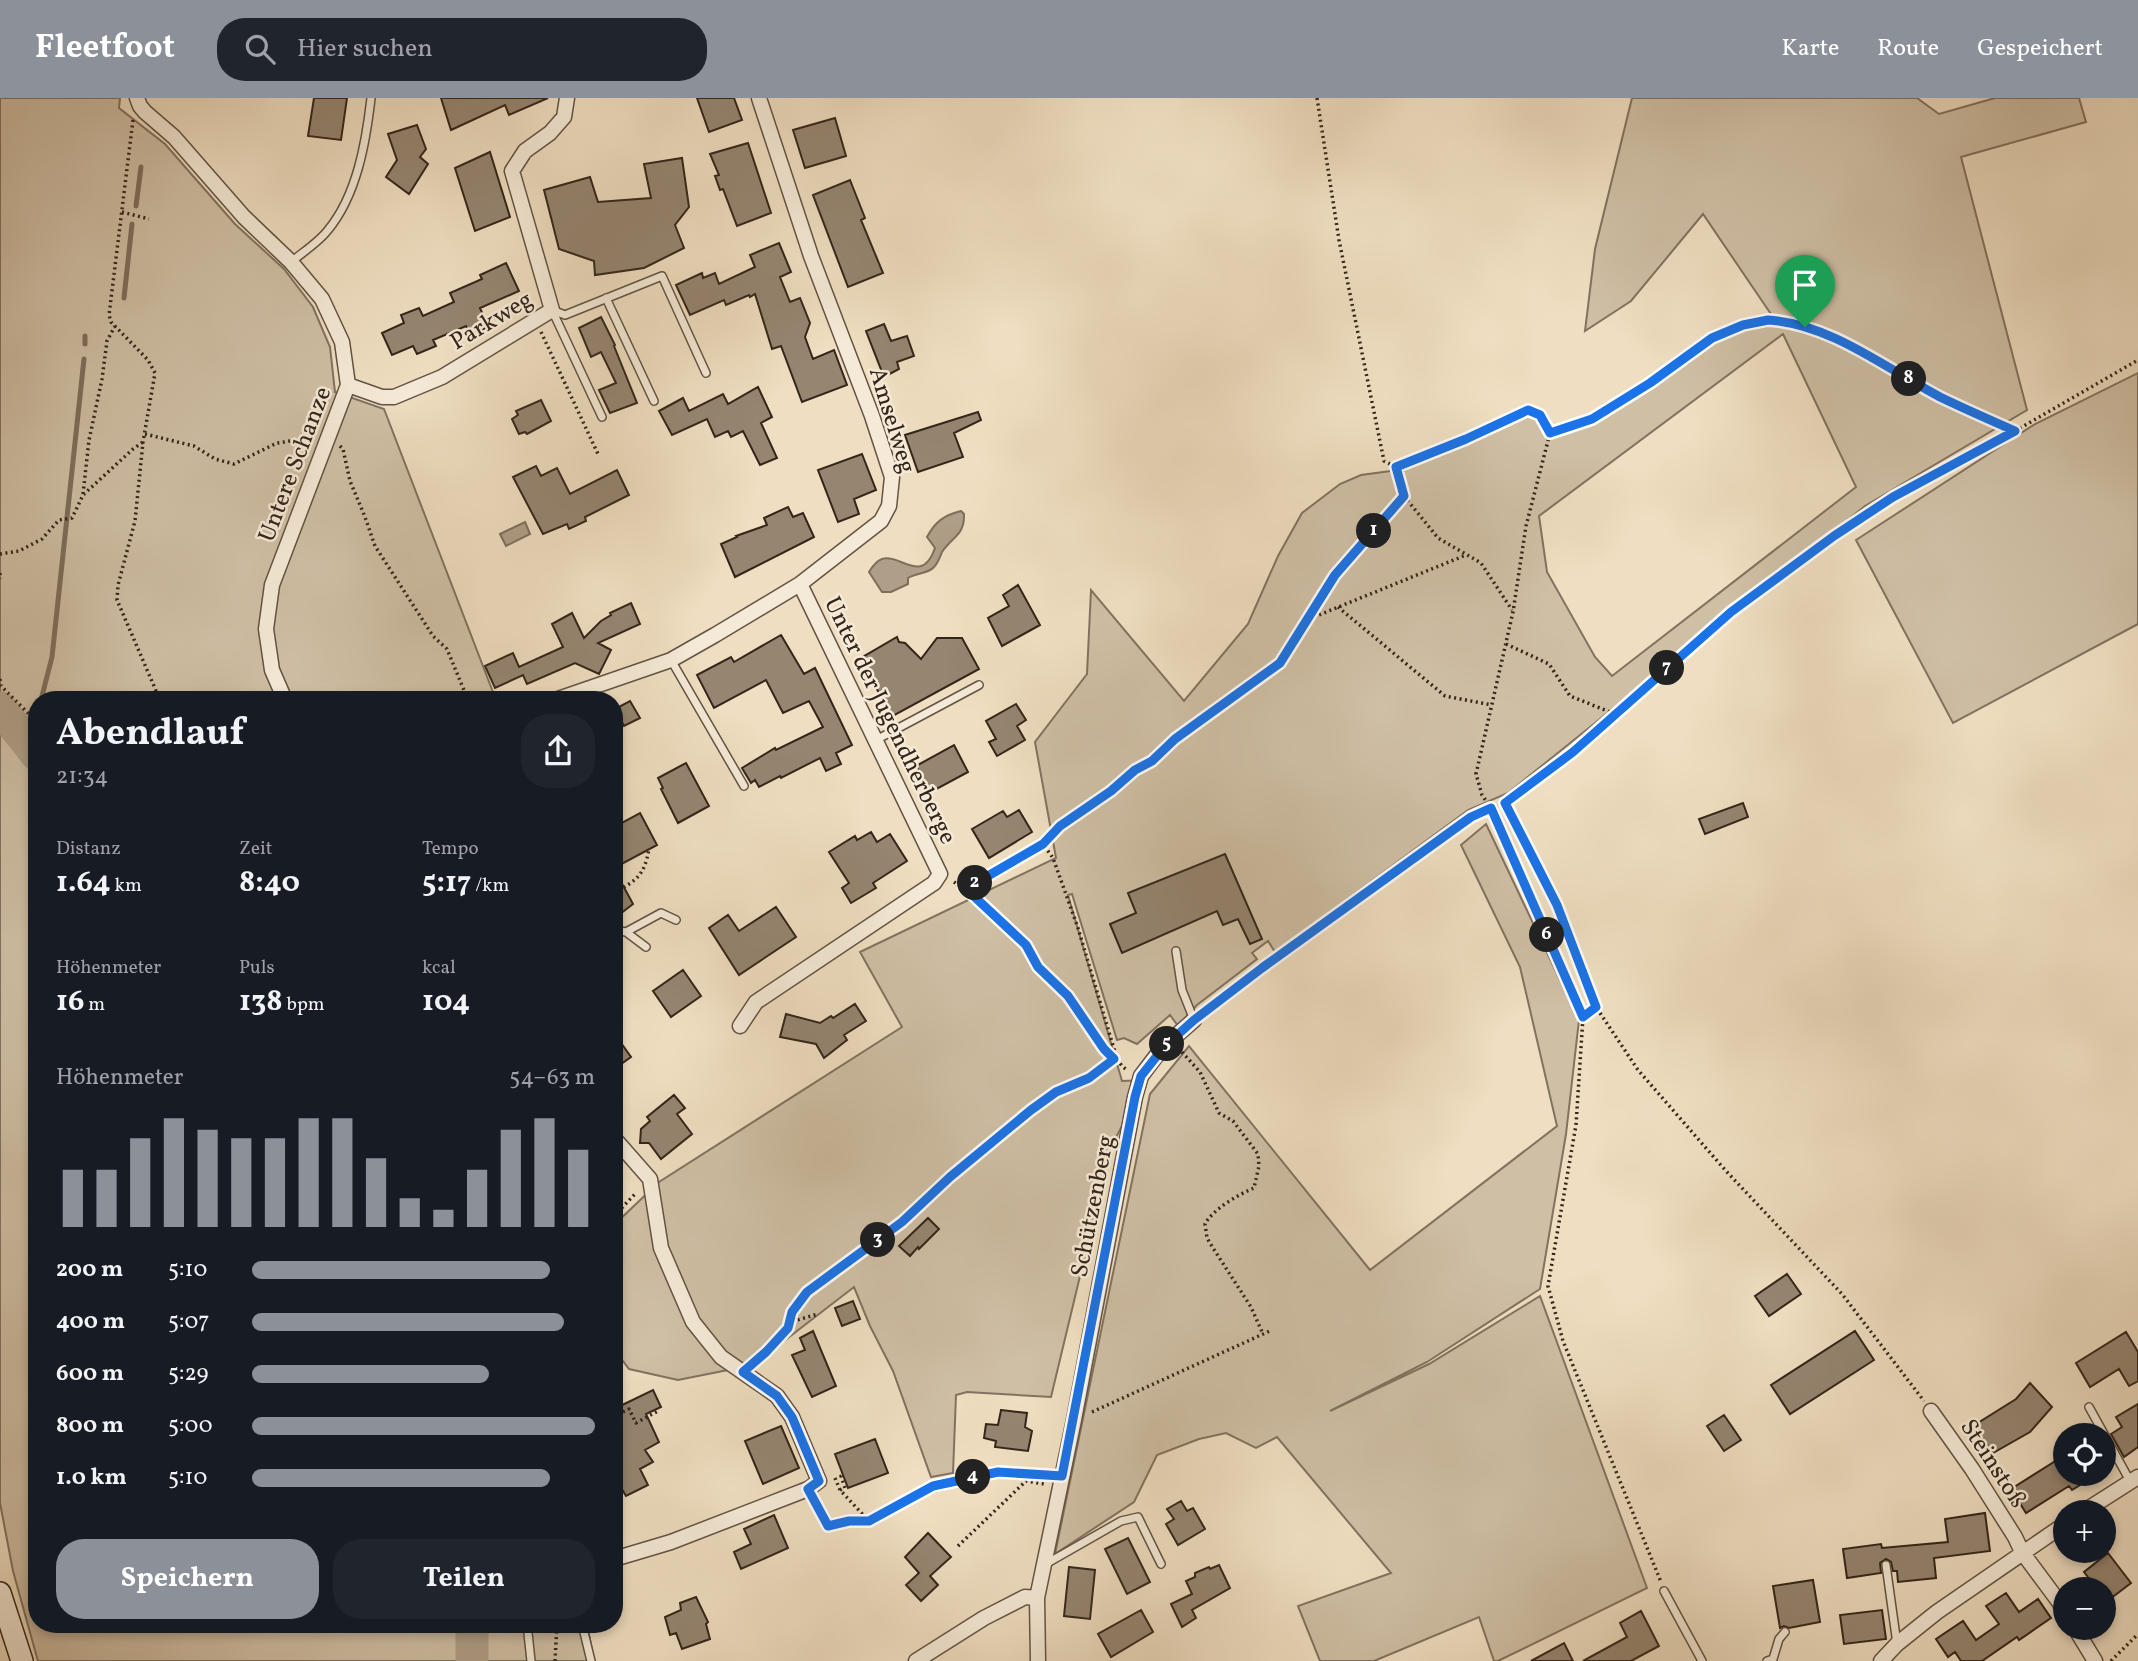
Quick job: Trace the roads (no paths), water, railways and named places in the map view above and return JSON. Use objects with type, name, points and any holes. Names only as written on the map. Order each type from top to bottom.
[{"type":"main road","points":[[0,1593],[22,1661]]},
{"type":"street","name":"Parkweg","points":[[348,385],[382,397],[394,397],[442,377],[552,310],[512,171],[525,151],[550,132],[564,117],[567,98]]},
{"type":"street","name":"Amselweg","points":[[581,691],[671,660],[800,583],[881,521],[889,506],[892,477],[872,416],[811,256],[759,98]]},
{"type":"street","name":"Untere Schanze","points":[[138,102],[174,137],[244,217],[291,262],[322,299],[342,342],[348,385],[272,585],[265,629],[272,670],[281,691]]},
{"type":"street","name":"Unter der Jugendherberge","points":[[740,1026],[756,1002],[933,884],[940,874],[800,583]]},
{"type":"street","name":"Schützenberg","points":[[1038,1661],[1037,1598],[1074,1420],[1135,1097],[1141,1076],[1164,1047],[1194,1020]]},
{"type":"street","points":[[623,1148],[650,1179],[661,1248],[693,1322],[722,1357],[777,1396],[792,1417],[819,1481],[808,1489],[671,1542],[623,1556]]},
{"type":"street","name":"Steinstoß","points":[[1931,1411],[1972,1469],[2015,1536],[2022,1552],[2053,1592]]},
{"type":"street","points":[[2102,1500],[2134,1479]]},
{"type":"street","points":[[1881,1661],[1897,1644],[1937,1612],[2053,1532]]},
{"type":"street","points":[[916,1661],[984,1618],[1025,1597],[1037,1598]]},
{"type":"street","points":[[2082,1640],[2095,1661]]},
{"type":"lane","points":[[291,262],[327,233],[344,209],[359,162],[371,98]]},
{"type":"lane","points":[[552,310],[565,315],[662,276],[706,373]]},
{"type":"lane","points":[[606,298],[654,401]]},
{"type":"lane","points":[[552,310],[602,417]]},
{"type":"lane","points":[[671,660],[744,786]]},
{"type":"lane","points":[[876,740],[979,685]]},
{"type":"lane","points":[[623,928],[661,913],[676,920]]},
{"type":"lane","points":[[623,933],[646,947]]},
{"type":"lane","points":[[1176,951],[1182,990],[1194,1020]]},
{"type":"lane","points":[[2089,1406],[2134,1479]]},
{"type":"lane","points":[[1044,1566],[1121,1521],[1138,1517],[1161,1564]]},
{"type":"lane","points":[[1886,1565],[1897,1644]]},
{"type":"lane","points":[[1664,1591],[1702,1661]]},
{"type":"lane","points":[[1767,1661],[1773,1659],[1779,1639],[1785,1632]]},
{"type":"lane","points":[[528,1633],[531,1661]]},
{"type":"lane","points":[[584,1633],[591,1661]]},
{"type":"waterway","points":[[136,206],[141,167]]},
{"type":"waterway","points":[[124,298],[132,224]]},
{"type":"waterway","points":[[85,336],[85,344]]},
{"type":"waterway","points":[[43,691],[52,657],[84,359]]},
{"type":"waterway","points":[[0,708],[28,744]]},
{"type":"waterway","points":[[472,1633],[472,1661]]}]
